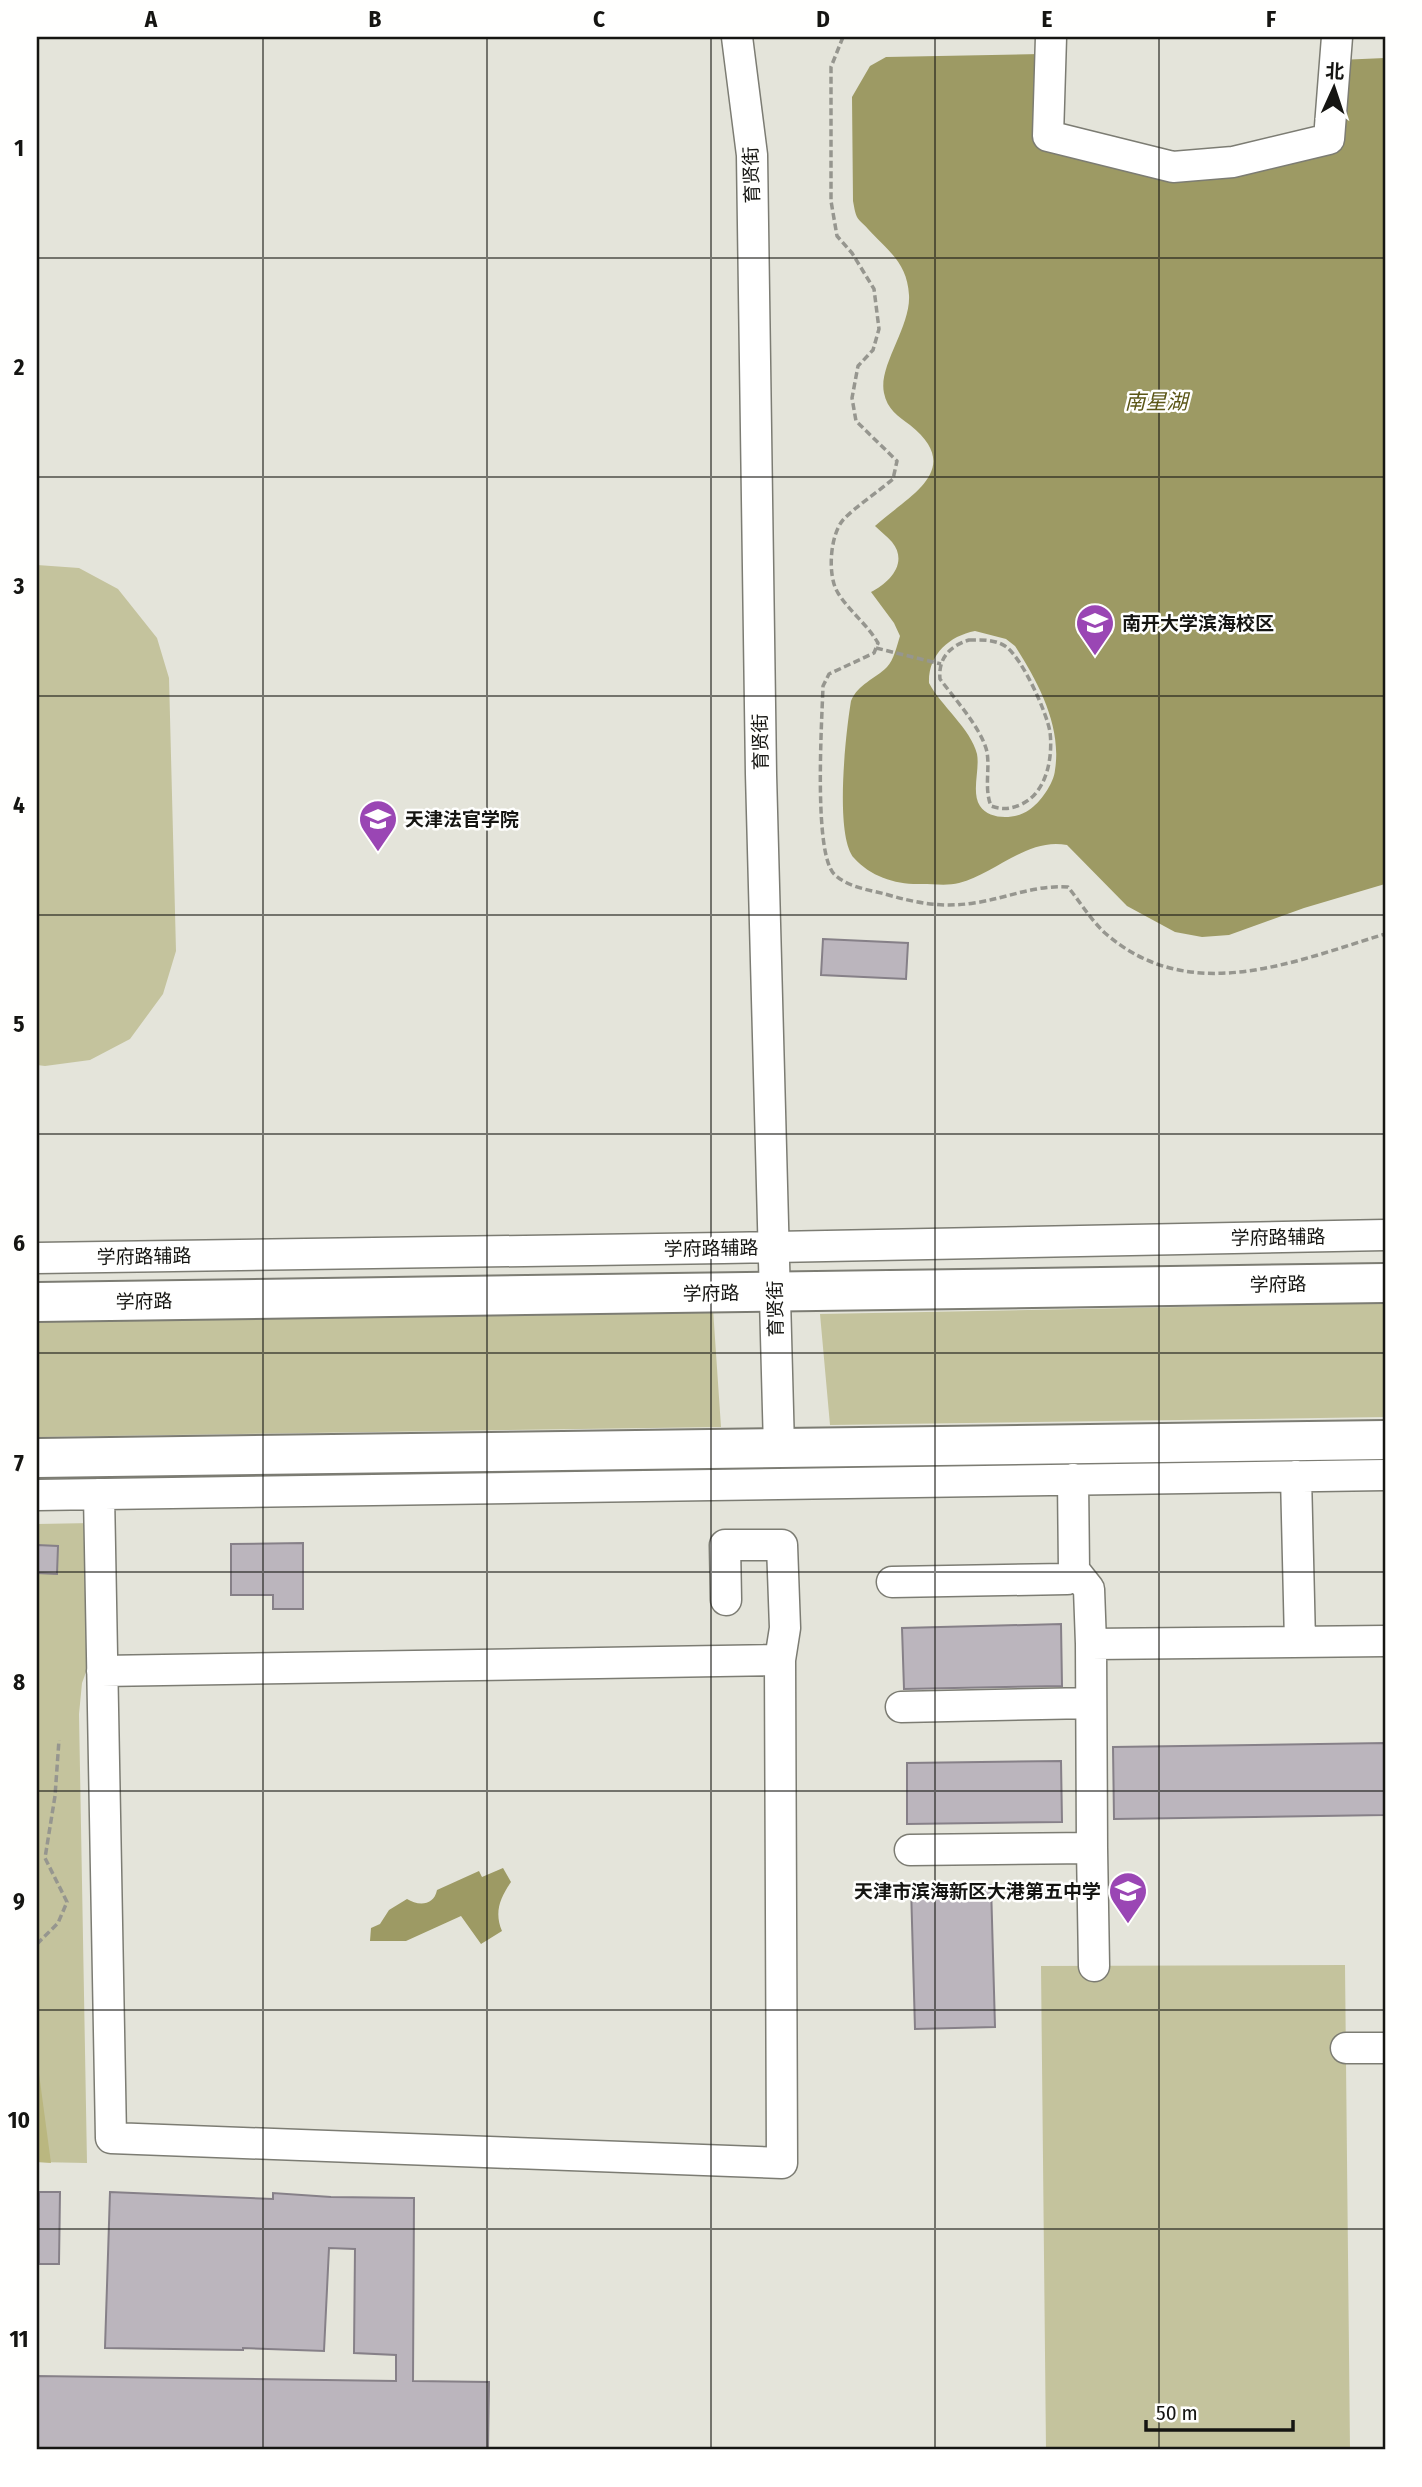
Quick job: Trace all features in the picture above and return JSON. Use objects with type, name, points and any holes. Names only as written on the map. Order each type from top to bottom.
[{"type":"highway","name":"学府路","points":[[37,1302],[1385,1283]]},
{"type":"highway","points":[[37,1458],[1385,1440]]},
{"type":"street","name":"育贤街","points":[[737,37],[752,155],[761,774],[779,1448]]},
{"type":"street","points":[[1051,37],[1048,136],[1173,167],[1233,162],[1329,139],[1337,37]]},
{"type":"street","name":"学府路辅路","points":[[37,1258],[1385,1235]]},
{"type":"street","points":[[37,1494],[1385,1475]]},
{"type":"street","points":[[1296,1476],[1300,1642]]},
{"type":"street","points":[[892,1582],[1068,1579],[1074,1570],[1073,1479]]},
{"type":"street","points":[[99,1494],[111,2138],[782,2163],[780,1660],[785,1628],[782,1545],[725,1545],[726,1600]]},
{"type":"street","points":[[1074,1570],[1089,1589],[1094,1966]]},
{"type":"street","points":[[1091,1644],[1385,1641]]},
{"type":"street","points":[[102,1671],[780,1660]]},
{"type":"street","points":[[901,1707],[1091,1703]]},
{"type":"street","points":[[910,1850],[1093,1848]]},
{"type":"street","points":[[1346,2048],[1385,2048]]},
{"type":"path","points":[[844,37],[831,66],[831,201],[837,236],[852,253],[874,289],[879,329],[873,351],[858,366],[852,398],[856,421],[897,461],[893,479],[841,522],[830,557],[835,589],[851,612],[871,630],[879,649]]},
{"type":"path","points":[[968,640],[993,641],[1006,647],[1024,669],[1050,732],[1046,778],[1029,800],[1009,809],[991,806],[988,798],[987,751],[978,732],[940,679],[939,663],[958,644],[968,640]]},
{"type":"path","points":[[879,649],[939,663]]},
{"type":"path","points":[[879,649],[829,674],[822,687],[821,833],[826,862],[835,875],[858,887],[922,905],[973,903],[1046,886],[1068,887],[1104,932],[1135,955],[1174,970],[1234,974],[1282,966],[1385,934]]},
{"type":"path","points":[[37,1944],[58,1923],[67,1902],[45,1858],[55,1796],[59,1740]]},
{"type":"green space","points":[[37,565],[79,568],[118,589],[157,638],[169,678],[176,951],[163,994],[130,1039],[90,1060],[45,1066],[37,1065]]},
{"type":"green space","points":[[1385,1303],[1385,1417],[830,1425],[820,1314]]},
{"type":"green space","points":[[713,1309],[721,1427],[37,1437],[37,1319]]},
{"type":"green space","points":[[93,1523],[93,1653],[82,1683],[79,1714],[87,2163],[37,2162],[37,1524]]},
{"type":"green space","points":[[1345,1965],[1350,2450],[1046,2450],[1041,1966]]},
{"type":"shaded area","points":[[37,2059],[51,2163],[37,2162]]},
{"type":"water","name":"南星湖","points":[[1041,54],[1040,143],[1162,173],[1333,142],[1339,60],[1385,58],[1385,884],[1304,908],[1229,935],[1202,937],[1175,932],[1127,906],[1067,845],[1039,846],[972,878],[950,884],[894,881],[876,875],[854,858],[844,828],[843,806],[844,758],[851,701],[862,686],[889,664],[900,636],[894,623],[871,592],[890,578],[898,565],[897,550],[875,526],[926,481],[932,469],[933,456],[926,441],[894,412],[885,399],[883,382],[905,320],[909,295],[905,274],[900,265],[858,218],[853,201],[852,97],[870,66],[886,57]],"holes":[[[975,631],[1006,639],[1015,646],[1040,689],[1055,737],[1056,754],[1054,775],[1042,798],[1024,813],[1011,817],[990,814],[980,806],[976,794],[978,760],[974,745],[929,683],[936,656],[957,637]]]},
{"type":"water","points":[[503,1868],[511,1882],[499,1905],[498,1918],[502,1931],[481,1944],[461,1916],[406,1941],[370,1941],[371,1928],[380,1924],[389,1910],[407,1899],[416,1903],[429,1902],[437,1890],[479,1871],[482,1877]]},
{"type":"building","points":[[823,939],[908,943],[906,979],[821,975]]},
{"type":"building","points":[[303,1543],[303,1609],[273,1609],[273,1595],[231,1595],[231,1544]]},
{"type":"building","points":[[37,1545],[58,1546],[57,1574],[37,1573]]},
{"type":"building","points":[[1061,1624],[1062,1686],[904,1689],[902,1628]]},
{"type":"building","points":[[1385,1743],[1385,1815],[1114,1819],[1113,1747]]},
{"type":"building","points":[[1061,1761],[1062,1822],[907,1824],[907,1763]]},
{"type":"building","points":[[991,1885],[995,2027],[915,2029],[911,1887]]},
{"type":"building","points":[[39,2192],[60,2192],[59,2264],[39,2264]]},
{"type":"building","points":[[110,2192],[273,2199],[273,2193],[414,2198],[413,2381],[489,2382],[488,2450],[37,2450],[37,2376],[396,2381],[396,2355],[354,2353],[355,2249],[329,2248],[324,2351],[105,2348]]},
{"type":"place","name":"南开大学滨海校区","points":[[1095,657]]},
{"type":"place","name":"天津法官学院","points":[[378,853]]},
{"type":"place","name":"天津市滨海新区大港第五中学","points":[[1128,1925]]}]
